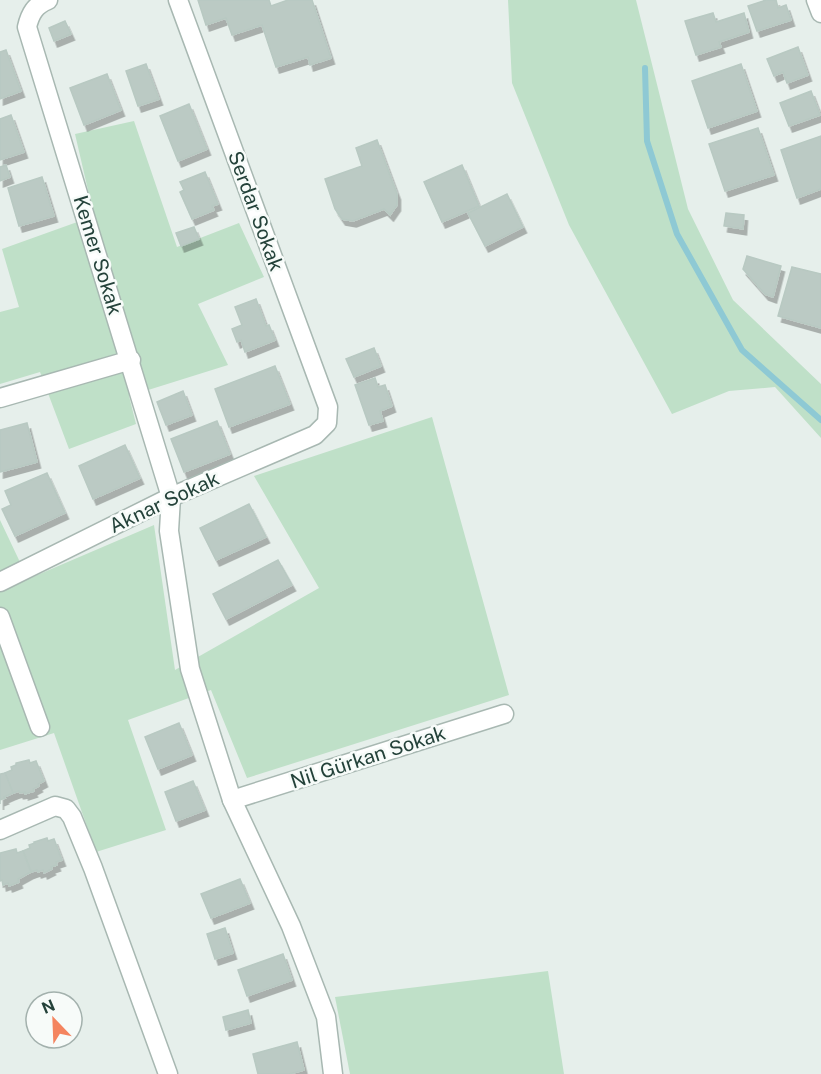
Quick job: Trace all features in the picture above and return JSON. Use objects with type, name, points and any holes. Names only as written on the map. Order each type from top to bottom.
[{"type":"street","name":"Kemer Sokak","points":[[48,0],[40,3],[30,14],[27,27],[171,497]]},
{"type":"street","name":"Serdar Sokak","points":[[178,0],[328,407],[327,423]]},
{"type":"street","points":[[816,0],[821,13]]},
{"type":"street","points":[[0,398],[130,360]]},
{"type":"street","name":"Aknar Sokak","points":[[0,582],[171,497],[315,435],[327,423]]},
{"type":"street","points":[[171,497],[169,531],[190,669],[232,800],[291,926],[326,1017],[333,1074]]},
{"type":"street","points":[[0,616],[40,727]]},
{"type":"street","name":"Nil Gürkan Sokak","points":[[232,800],[504,714]]},
{"type":"street","points":[[0,830],[55,806],[66,809],[72,817],[93,868],[168,1074]]},
{"type":"green space","points":[[508,0],[636,0],[688,209],[733,300],[821,384],[821,438],[775,387],[729,391],[672,414],[569,225],[512,83]]},
{"type":"green space","points":[[134,121],[177,247],[239,223],[264,277],[198,304],[228,365],[129,396],[136,424],[69,449],[40,372],[0,384],[0,312],[19,307],[2,249],[94,216],[75,134]]},
{"type":"green space","points":[[432,417],[509,695],[247,778],[211,690],[128,720],[166,830],[96,852],[54,733],[0,750],[0,520],[28,579],[154,525],[175,670],[319,588],[254,476]]},
{"type":"green space","points":[[548,971],[564,1074],[350,1074],[335,997]]},
{"type":"building","points":[[198,0],[269,0],[271,6],[288,0],[312,0],[331,58],[310,65],[308,57],[276,67],[262,25],[232,35],[226,18],[206,25]]},
{"type":"building","points":[[766,0],[776,0],[778,8],[786,5],[791,20],[757,31],[748,6]]},
{"type":"building","points":[[713,13],[716,22],[744,13],[749,32],[719,42],[721,47],[696,55],[685,21]]},
{"type":"building","points":[[65,21],[71,34],[54,41],[49,28]]},
{"type":"building","points":[[798,47],[808,75],[787,83],[783,72],[774,76],[767,59]]},
{"type":"building","points":[[6,50],[21,91],[0,99],[0,52]]},
{"type":"building","points":[[146,64],[159,99],[138,106],[126,71]]},
{"type":"building","points":[[741,64],[757,111],[708,128],[692,81]]},
{"type":"building","points":[[107,74],[121,110],[84,125],[70,88]]},
{"type":"building","points":[[811,91],[820,115],[789,126],[780,103]]},
{"type":"building","points":[[189,104],[207,149],[178,161],[160,116]]},
{"type":"building","points":[[11,115],[24,152],[0,160],[0,119]]},
{"type":"building","points":[[758,128],[774,175],[725,191],[709,144]]},
{"type":"building","points":[[821,136],[821,189],[797,198],[781,150]]},
{"type":"building","points":[[377,140],[397,194],[397,205],[390,215],[384,209],[353,221],[342,219],[335,209],[325,179],[362,166],[356,148]]},
{"type":"building","points":[[6,165],[10,177],[0,181],[0,167]]},
{"type":"building","points":[[462,165],[479,206],[442,222],[424,182]]},
{"type":"building","points":[[205,172],[218,204],[212,206],[214,210],[192,219],[180,192],[184,190],[180,182]]},
{"type":"building","points":[[42,177],[54,216],[19,226],[8,188]]},
{"type":"building","points":[[507,194],[523,227],[485,246],[468,213]]},
{"type":"building","points":[[726,213],[744,215],[743,229],[724,226]]},
{"type":"building","points":[[194,227],[199,239],[181,246],[176,233]]},
{"type":"building","points":[[747,256],[781,266],[773,297],[765,294],[743,269]]},
{"type":"building","points":[[792,267],[821,274],[821,328],[778,316]]},
{"type":"building","points":[[256,299],[266,326],[269,325],[275,340],[245,352],[241,340],[237,342],[232,329],[242,325],[235,307]]},
{"type":"building","points":[[374,348],[381,366],[354,377],[346,359]]},
{"type":"building","points":[[275,366],[290,404],[229,427],[215,389]]},
{"type":"building","points":[[375,378],[378,387],[385,385],[392,406],[380,411],[383,421],[369,425],[355,385]]},
{"type":"building","points":[[183,391],[192,415],[166,425],[157,402]]},
{"type":"building","points":[[217,421],[230,454],[184,472],[171,439]]},
{"type":"building","points":[[27,423],[37,462],[0,472],[0,430]]},
{"type":"building","points":[[125,445],[140,478],[93,499],[79,466]]},
{"type":"building","points":[[47,473],[65,513],[15,536],[2,509],[11,505],[5,491]]},
{"type":"building","points":[[249,504],[266,537],[216,560],[200,528]]},
{"type":"building","points":[[278,560],[292,585],[226,619],[213,594]]},
{"type":"building","points":[[179,723],[192,755],[158,769],[145,737]]},
{"type":"building","points":[[29,760],[30,763],[36,761],[44,781],[33,789],[34,791],[25,794],[19,791],[13,793],[5,773],[12,770],[11,767],[16,763]]},
{"type":"building","points":[[5,773],[13,793],[0,800],[0,774]]},
{"type":"building","points":[[193,781],[205,810],[176,821],[165,792]]},
{"type":"building","points":[[47,838],[48,841],[54,839],[62,860],[56,862],[57,865],[44,873],[43,870],[31,872],[23,851],[30,848],[29,845],[34,842]]},
{"type":"building","points":[[16,849],[17,853],[23,851],[31,872],[18,879],[19,882],[9,886],[8,883],[3,885],[2,880],[0,881],[0,853]]},
{"type":"building","points":[[240,879],[250,903],[211,918],[201,894]]},
{"type":"building","points":[[225,928],[233,953],[215,959],[207,934]]},
{"type":"building","points":[[283,954],[292,980],[247,996],[238,970]]},
{"type":"building","points":[[248,1010],[251,1023],[226,1030],[223,1017]]},
{"type":"building","points":[[297,1042],[304,1070],[289,1074],[258,1074],[253,1054]]},
{"type":"waterway","points":[[645,68],[647,141],[677,234],[742,350],[821,420]]}]
